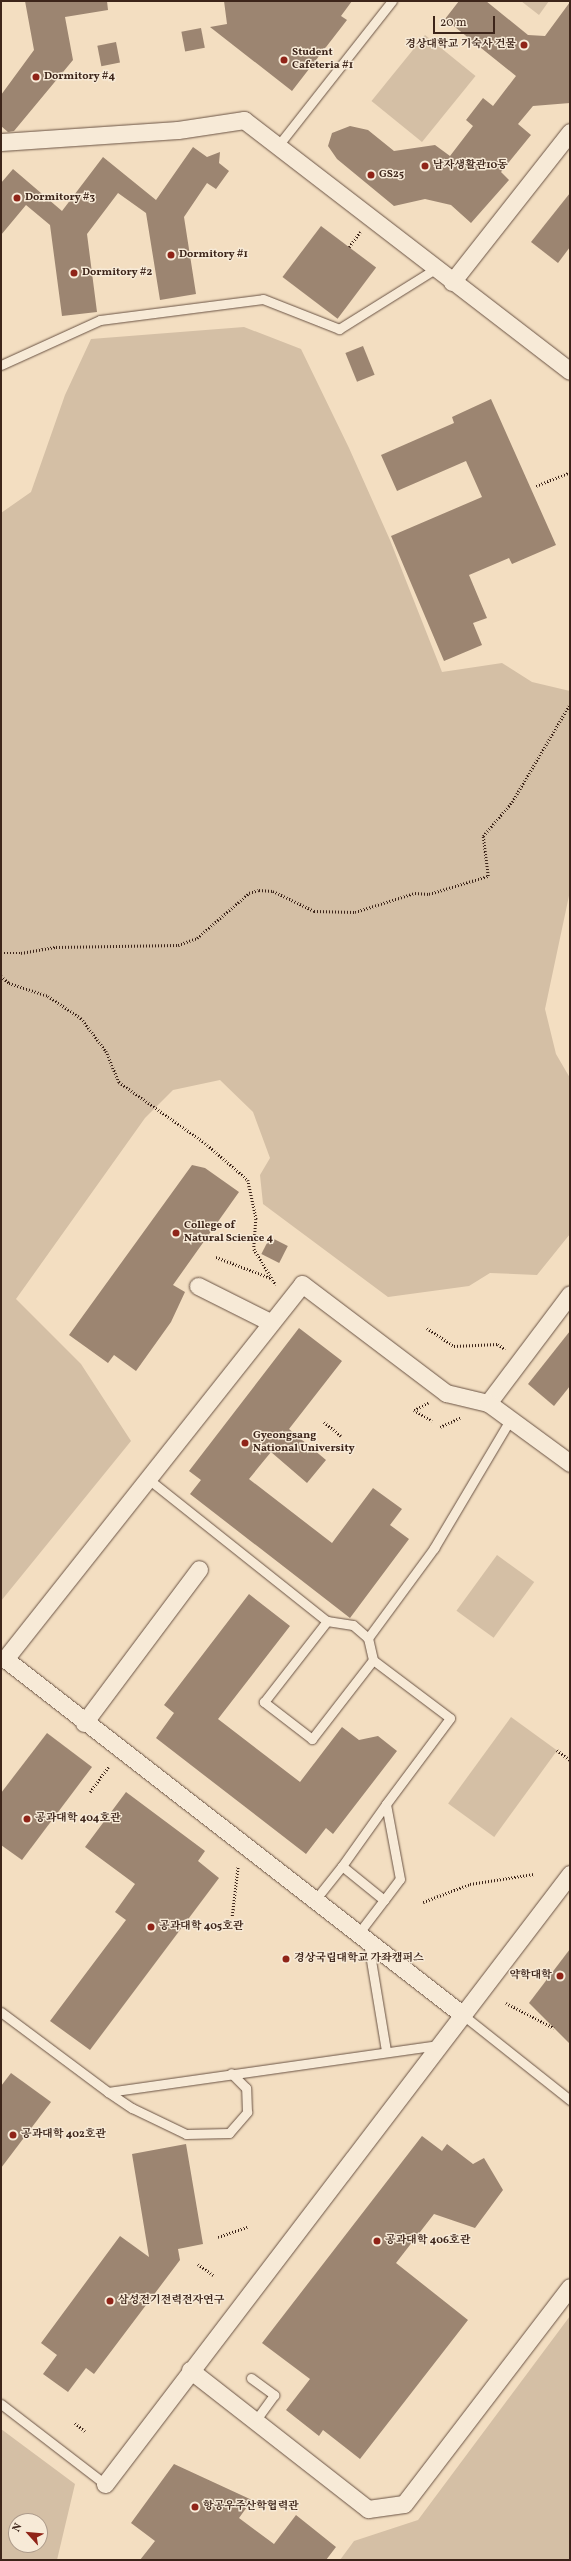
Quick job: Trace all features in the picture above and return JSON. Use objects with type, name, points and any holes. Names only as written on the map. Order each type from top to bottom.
[{"type":"street","points":[[1,142],[178,130],[244,120],[435,269],[570,371]]},
{"type":"street","points":[[452,282],[570,132]]},
{"type":"street","points":[[463,2015],[2,1660],[270,1322],[302,1284],[446,1393],[488,1403],[570,1463]]},
{"type":"street","points":[[198,1286],[270,1322]]},
{"type":"street","points":[[488,1403],[570,1294]]},
{"type":"street","points":[[84,1723],[199,1568]]},
{"type":"street","points":[[105,2484],[190,2370],[570,1874]]},
{"type":"street","points":[[190,2370],[368,2509],[404,2504],[570,2287]]},
{"type":"lane","points":[[277,147],[392,1]]},
{"type":"lane","points":[[1,365],[100,320],[263,299],[339,329],[435,269]]},
{"type":"lane","points":[[368,1638],[434,1548],[510,1420]]},
{"type":"lane","points":[[147,1478],[327,1621],[353,1626],[368,1638],[373,1660],[450,1718],[342,1866],[315,1900]]},
{"type":"lane","points":[[327,1621],[264,1702],[312,1739],[373,1660]]},
{"type":"lane","points":[[386,1804],[400,1879],[384,1900],[363,1937],[386,2051]]},
{"type":"lane","points":[[342,1866],[384,1900]]},
{"type":"lane","points":[[1,2012],[108,2092],[132,2108],[186,2134],[229,2133],[247,2112],[246,2088],[231,2073]]},
{"type":"lane","points":[[463,2015],[570,2100]]},
{"type":"lane","points":[[108,2092],[231,2073],[439,2045]]},
{"type":"lane","points":[[251,2378],[274,2395],[255,2421]]},
{"type":"lane","points":[[1,2404],[105,2484]]},
{"type":"path","points":[[349,247],[362,228]]},
{"type":"path","points":[[536,486],[570,472]]},
{"type":"path","points":[[1,953],[21,953],[56,947],[178,945],[197,938],[249,893],[259,890],[273,891],[314,911],[355,912],[415,893],[429,894],[488,876],[483,836],[512,802],[570,704]]},
{"type":"path","points":[[1,976],[9,983],[48,996],[81,1018],[106,1051],[119,1082],[205,1143],[248,1180],[256,1219],[254,1249],[287,1302]]},
{"type":"path","points":[[216,1257],[271,1278]]},
{"type":"path","points":[[427,1328],[454,1346],[498,1344]]},
{"type":"path","points":[[414,1410],[432,1421]]},
{"type":"path","points":[[324,1422],[341,1436]]},
{"type":"path","points":[[557,1750],[570,1760]]},
{"type":"path","points":[[90,1792],[108,1767]]},
{"type":"path","points":[[232,1916],[238,1866]]},
{"type":"path","points":[[423,1902],[470,1884],[534,1874]]},
{"type":"path","points":[[506,2003],[554,2028]]},
{"type":"path","points":[[218,2237],[247,2228]]},
{"type":"path","points":[[198,2264],[214,2275]]},
{"type":"path","points":[[76,2423],[85,2431]]},
{"type":"shaded area","points":[[521,1],[549,1],[539,15]]},
{"type":"shaded area","points":[[425,35],[476,76],[422,142],[372,101]]},
{"type":"shaded area","points":[[244,327],[301,349],[349,448],[390,540],[442,672],[502,663],[532,682],[570,691],[570,891],[545,1009],[556,1054],[570,1078],[570,1234],[537,1275],[490,1273],[469,1286],[388,1297],[263,1204],[260,1175],[270,1158],[253,1112],[220,1080],[173,1090],[145,1118],[16,1299],[81,1364],[131,1441],[1,1601],[1,513],[31,492],[65,395],[91,339]]},
{"type":"shaded area","points":[[497,1555],[534,1582],[494,1638],[456,1611]]},
{"type":"shaded area","points":[[511,1717],[557,1751],[494,1837],[448,1804]]},
{"type":"shaded area","points":[[570,2316],[570,2560],[340,2560],[354,2541],[418,2520]]},
{"type":"shaded area","points":[[1,2429],[75,2484],[57,2560],[1,2560]]},
{"type":"building","name":"Dormitory #4","points":[[25,1],[107,1],[108,10],[65,17],[73,60],[14,131],[8,132],[1,126],[1,95],[34,50]]},
{"type":"building","name":"Student Cafeteria #1","points":[[224,1],[352,1],[341,16],[347,20],[292,91],[210,27],[227,24]]},
{"type":"building","name":"남자생활관10동","points":[[459,1],[486,1],[528,35],[545,36],[570,2],[570,103],[533,106],[518,124],[531,135],[501,172],[509,180],[471,223],[451,205],[425,199],[394,206],[337,159],[328,146],[332,133],[350,126],[368,130],[394,151],[435,145],[450,156],[473,126],[466,120],[483,98],[493,106],[516,76],[445,19]]},
{"type":"building","points":[[201,28],[205,48],[185,51],[181,32]]},
{"type":"building","points":[[116,42],[120,63],[101,66],[97,46]]},
{"type":"building","points":[[193,147],[207,157],[220,152],[219,163],[229,171],[216,189],[207,183],[184,217],[196,294],[160,300],[146,213],[118,193],[87,234],[97,312],[62,316],[50,225],[26,205],[1,235],[1,183],[13,169],[62,211],[103,157],[156,200]]},
{"type":"building","points":[[570,193],[570,247],[558,263],[531,242]]},
{"type":"building","points":[[321,226],[376,268],[338,319],[282,277]]},
{"type":"building","points":[[363,346],[375,375],[357,382],[345,353]]},
{"type":"building","points":[[491,399],[556,545],[512,564],[509,558],[469,575],[487,618],[473,623],[482,645],[444,661],[391,536],[482,497],[466,461],[397,491],[381,455],[454,423],[452,417]]},
{"type":"building","name":"College of Natural Science 4","points":[[192,1165],[205,1168],[239,1192],[173,1285],[185,1292],[171,1322],[136,1371],[114,1355],[108,1363],[69,1335]]},
{"type":"building","points":[[270,1237],[288,1246],[279,1263],[261,1254]]},
{"type":"building","name":"Gyeongsang National University","points":[[299,1328],[342,1361],[289,1429],[326,1460],[307,1483],[271,1452],[249,1479],[332,1543],[373,1488],[402,1509],[390,1525],[409,1539],[350,1618],[190,1494],[201,1480],[189,1471]]},
{"type":"building","points":[[570,1331],[570,1386],[554,1406],[528,1384]]},
{"type":"building","points":[[249,1594],[290,1626],[218,1719],[300,1782],[342,1727],[359,1740],[378,1736],[397,1751],[333,1834],[326,1828],[306,1854],[156,1738],[174,1713],[164,1705]]},
{"type":"building","name":"공과대학 404호관","points":[[47,1733],[92,1767],[22,1860],[1,1845],[1,1793]]},
{"type":"building","name":"공과대학 405호관","points":[[126,1792],[205,1851],[198,1861],[219,1878],[90,2050],[50,2021],[126,1920],[115,1912],[135,1884],[85,1847]]},
{"type":"building","name":"약학대학","points":[[570,1949],[570,2044],[529,2003]]},
{"type":"building","name":"공과대학 402호관","points":[[11,2073],[51,2102],[1,2168],[1,2086]]},
{"type":"building","points":[[422,2136],[442,2151],[447,2144],[473,2164],[484,2158],[503,2190],[475,2228],[434,2214],[396,2263],[468,2320],[360,2459],[323,2430],[319,2436],[286,2410],[310,2379],[262,2343]]},
{"type":"building","name":"삼성전기전력전자연구","points":[[186,2144],[203,2244],[178,2249],[180,2260],[94,2374],[86,2368],[68,2392],[43,2374],[57,2355],[41,2343],[120,2236],[149,2257],[132,2154]]},
{"type":"building","name":"항공우주산학협력관","points":[[174,2464],[252,2500],[239,2518],[274,2544],[296,2515],[336,2547],[326,2560],[140,2560],[155,2541],[131,2523]]},
{"type":"place","name":"경상대학교 기숙사 건물","points":[[524,45]]},
{"type":"place","name":"Student Cafeteria #1","points":[[284,60]]},
{"type":"place","name":"Dormitory #4","points":[[36,77]]},
{"type":"place","name":"남자생활관10동","points":[[425,166]]},
{"type":"place","name":"GS25","points":[[371,175]]},
{"type":"place","name":"Dormitory #3","points":[[17,198]]},
{"type":"place","name":"Dormitory #1","points":[[171,255]]},
{"type":"place","name":"Dormitory #2","points":[[74,273]]},
{"type":"place","name":"College of Natural Science 4","points":[[176,1233]]},
{"type":"place","name":"Gyeongsang National University","points":[[245,1443]]},
{"type":"place","name":"공과대학 404호관","points":[[27,1819]]},
{"type":"place","name":"공과대학 405호관","points":[[151,1927]]},
{"type":"place","name":"경상국립대학교 가좌캠퍼스","points":[[286,1959]]},
{"type":"place","name":"약학대학","points":[[560,1976]]},
{"type":"place","name":"공과대학 402호관","points":[[13,2135]]},
{"type":"place","name":"공과대학 406호관","points":[[377,2241]]},
{"type":"place","name":"삼성전기전력전자연구","points":[[110,2301]]},
{"type":"place","name":"항공우주산학협력관","points":[[195,2507]]}]
